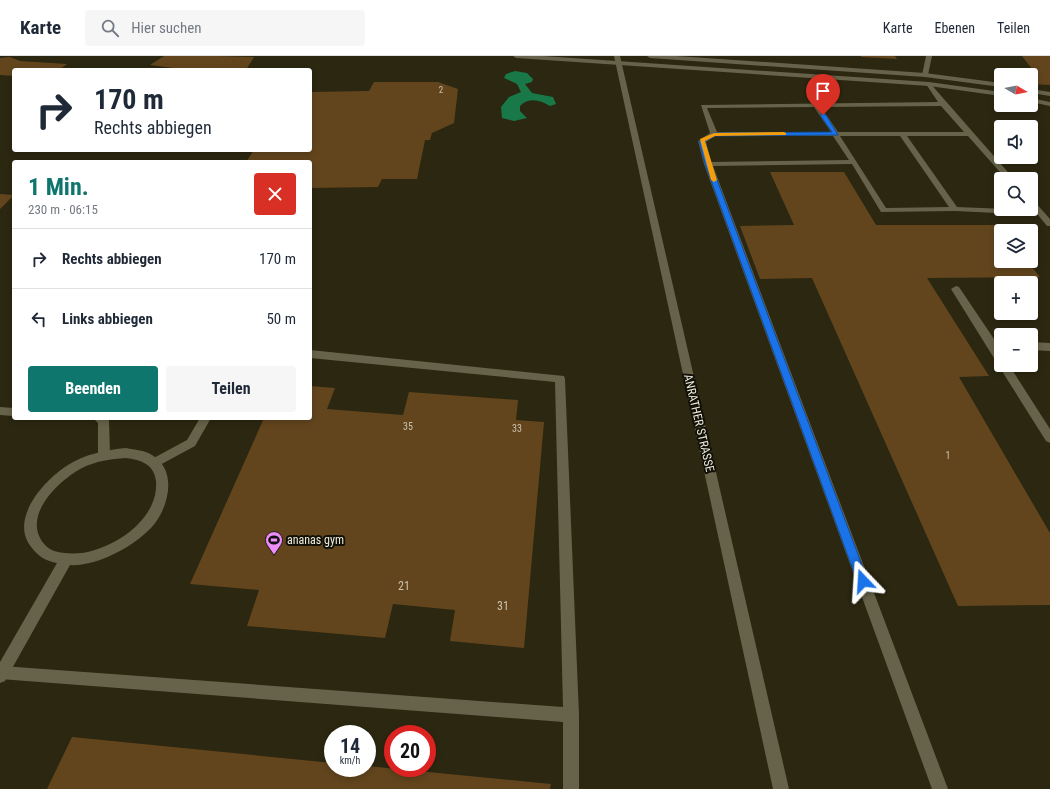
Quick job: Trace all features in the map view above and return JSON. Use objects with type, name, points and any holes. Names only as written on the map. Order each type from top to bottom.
[{"type":"street","points":[[516,56],[618,60],[929,84],[994,93]]},
{"type":"street","points":[[650,56],[925,75],[994,84]]},
{"type":"street","points":[[929,56],[925,75],[929,84],[942,104],[1004,172]]},
{"type":"street","name":"ANRATHER STRASSE","points":[[618,60],[781,789]]},
{"type":"street","points":[[1038,92],[1050,94]]},
{"type":"street","points":[[1038,101],[1050,104]]},
{"type":"street","points":[[714,134],[703,106],[942,104]]},
{"type":"street","points":[[817,106],[884,210],[955,209],[1040,213],[1050,224]]},
{"type":"street","points":[[940,789],[708,164],[702,141],[714,134],[970,134]]},
{"type":"street","points":[[903,135],[955,209]]},
{"type":"street","points":[[708,164],[854,162]]},
{"type":"street","points":[[956,289],[994,342]]},
{"type":"street","points":[[1038,346],[1050,346]]},
{"type":"street","points":[[312,354],[560,379],[571,715],[571,789]]},
{"type":"street","points":[[1008,372],[1050,438]]},
{"type":"street","points":[[0,411],[12,412]]},
{"type":"street","points":[[102,420],[104,421],[104,454]]},
{"type":"street","points":[[154,463],[191,443],[205,420]]},
{"type":"street","points":[[126,452],[144,456],[154,463],[162,476],[162,497],[152,516],[138,533],[116,548],[89,558],[66,560],[44,553],[33,541],[30,524],[35,505],[51,484],[70,469],[82,462],[104,454],[126,452]]},
{"type":"street","points":[[66,560],[1,675],[571,715]]},
{"type":"shaded area","points":[[515,71],[527,73],[533,79],[532,82],[525,84],[532,93],[553,97],[556,104],[550,106],[535,100],[527,101],[520,106],[520,111],[527,118],[514,121],[502,118],[501,107],[509,97],[521,92],[517,84],[504,78],[506,74]]},
{"type":"building","points":[[164,56],[254,57],[247,68],[172,68],[150,65]]},
{"type":"building","points":[[895,56],[897,59],[861,57]]},
{"type":"building","points":[[1022,56],[1050,56],[1050,85],[1038,84],[1038,68],[1031,68]]},
{"type":"building","points":[[10,57],[20,61],[67,64],[62,68],[12,68],[12,76],[0,75],[0,58]]},
{"type":"building","points":[[374,82],[438,82],[458,89],[454,123],[432,133],[430,140],[425,140],[417,179],[382,179],[378,187],[312,188],[312,160],[247,160],[253,152],[312,152],[312,92],[369,91]]},
{"type":"building","points":[[770,172],[844,172],[876,225],[994,225],[994,268],[1033,268],[1040,277],[994,276],[994,277],[927,278],[989,376],[959,377],[1050,533],[1050,605],[958,606],[812,278],[760,279],[740,226],[794,225]]},
{"type":"building","points":[[0,194],[12,195],[12,197],[0,209]]},
{"type":"building","points":[[312,386],[335,388],[327,409],[403,415],[409,392],[518,400],[516,420],[544,422],[524,648],[450,641],[455,610],[393,604],[385,638],[247,626],[259,590],[190,584],[263,420],[312,420]]},
{"type":"building","points":[[72,737],[324,762],[324,777],[376,777],[376,767],[384,768],[384,777],[436,777],[436,773],[551,784],[550,789],[47,789]]},
{"type":"slow traffic","points":[[714,180],[702,141],[714,134],[784,134]]},
{"type":"place","name":"ananas gym","points":[[274,555]]},
{"type":"route","points":[[823,115],[836,134],[714,134],[702,141],[708,164],[863,581]]}]
